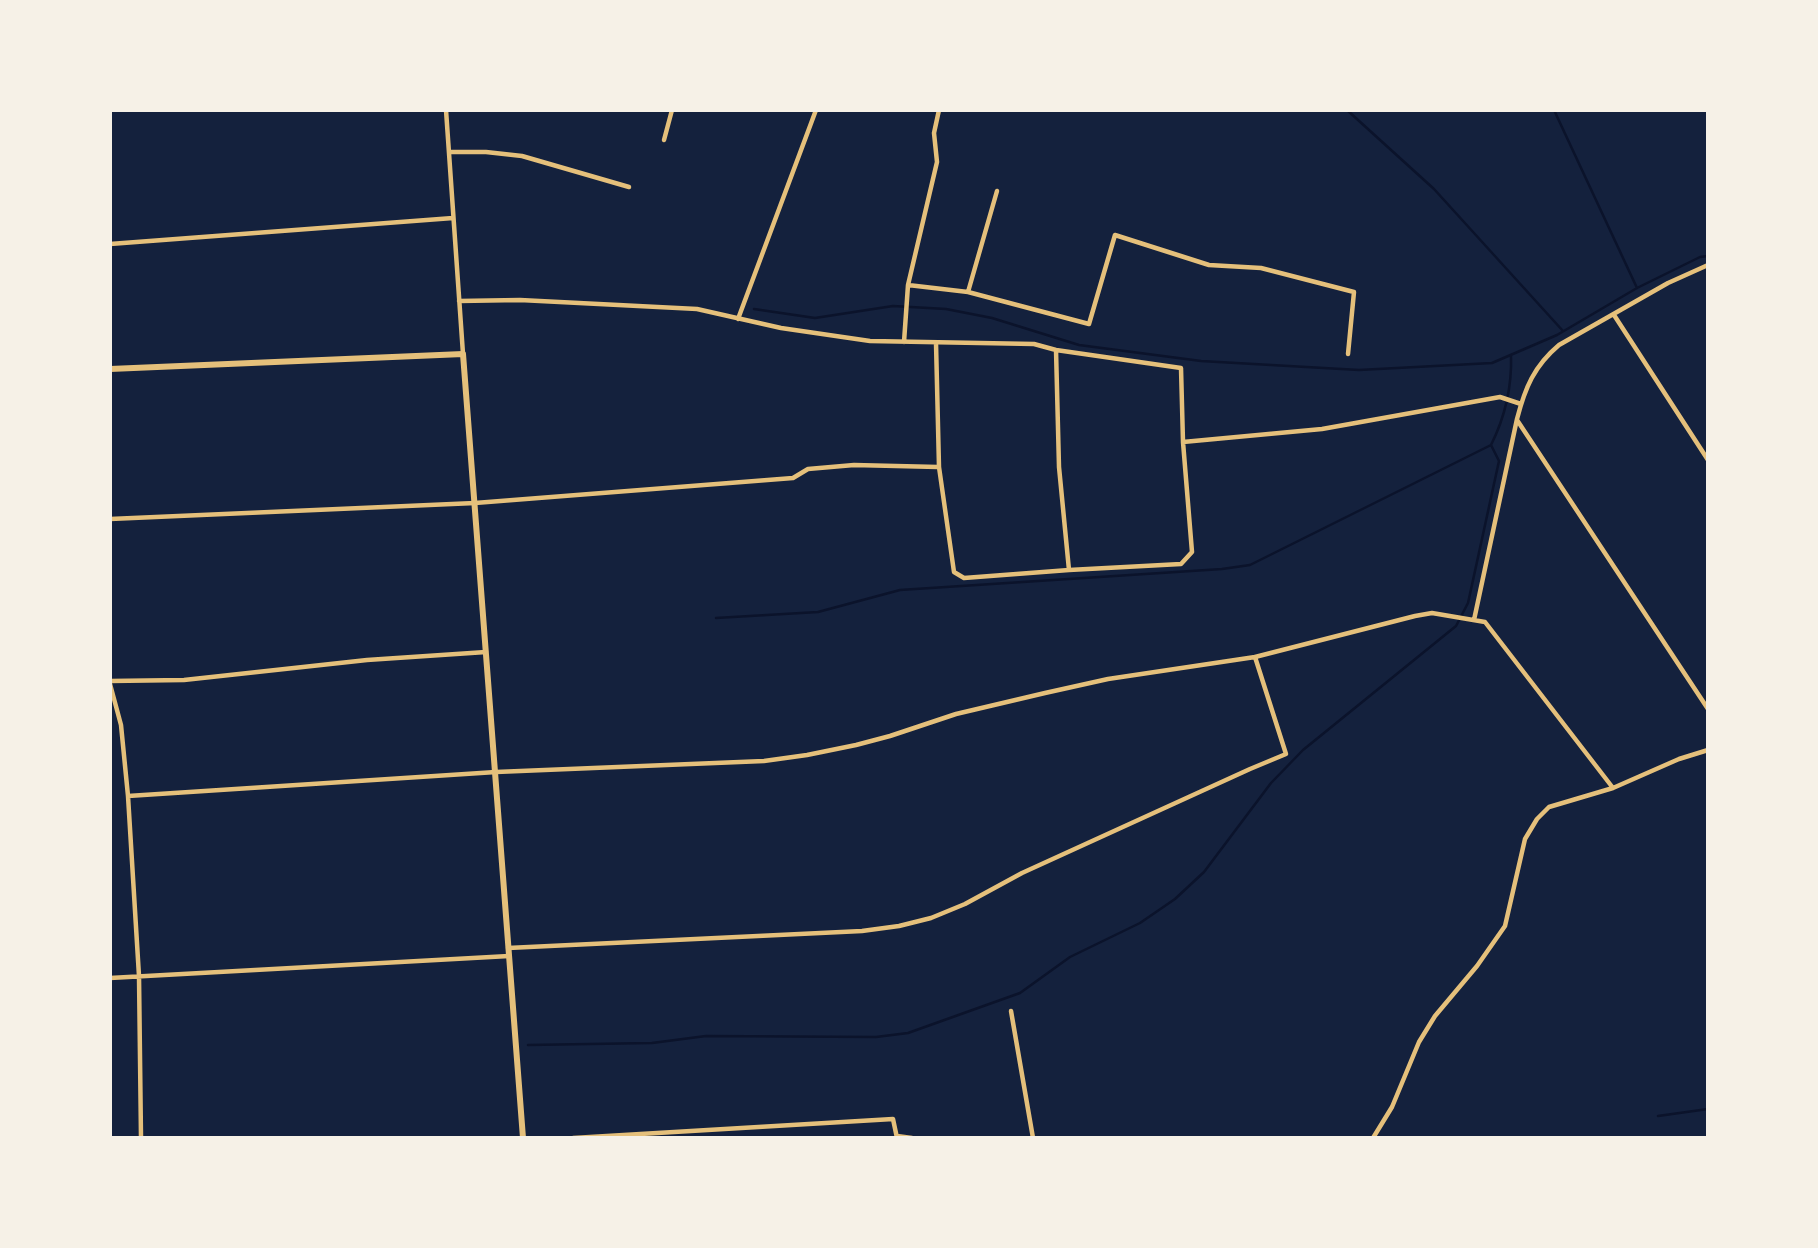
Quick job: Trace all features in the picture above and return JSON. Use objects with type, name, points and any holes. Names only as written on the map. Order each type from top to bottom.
[{"type":"main road","points":[[110,369],[463,354],[523,1138]]},
{"type":"street","points":[[446,110],[463,354]]},
{"type":"street","points":[[664,140],[672,110]]},
{"type":"street","points":[[737,319],[816,110]]},
{"type":"street","points":[[904,342],[908,285],[937,162],[934,133],[939,110]]},
{"type":"street","points":[[449,152],[522,156],[629,187]]},
{"type":"street","points":[[968,292],[997,191]]},
{"type":"street","points":[[110,244],[453,218]]},
{"type":"street","points":[[908,285],[968,292],[1089,324],[1115,235],[1209,265],[1261,268],[1354,292],[1348,354]]},
{"type":"street","points":[[1474,620],[1517,419],[1524,393],[1536,369],[1559,345],[1668,283],[1708,265]]},
{"type":"street","points":[[459,301],[520,300],[697,309],[781,328],[870,341],[904,342],[936,342],[1034,344],[1056,350],[1181,368],[1183,442],[1192,552],[1181,564],[964,579],[954,572],[939,467],[936,342]]},
{"type":"street","points":[[1614,315],[1708,460]]},
{"type":"street","points":[[1056,350],[1059,467],[1069,570]]},
{"type":"street","points":[[1183,442],[1322,429],[1500,397],[1521,404]]},
{"type":"street","points":[[1517,419],[1708,709]]},
{"type":"street","points":[[110,519],[475,503],[793,478],[808,469],[843,466],[939,467]]},
{"type":"street","points":[[128,796],[496,772],[764,761],[807,755],[890,736],[957,714],[1108,679],[1255,657],[1415,615],[1432,613],[1485,622],[1613,788]]},
{"type":"street","points":[[141,1138],[139,975],[128,796],[121,725],[110,683],[184,680],[367,660],[487,651]]},
{"type":"street","points":[[110,978],[862,931],[931,918],[965,904],[1022,873],[1286,754],[1255,657]]},
{"type":"street","points":[[1373,1138],[1392,1107],[1424,1033],[1505,926],[1525,839],[1537,819],[1549,807],[1613,788],[1679,759],[1708,750]]},
{"type":"street","points":[[1011,1011],[1033,1138]]},
{"type":"street","points":[[573,1138],[893,1119],[897,1137],[912,1138]]},
{"type":"waterway","points":[[1347,110],[1434,189],[1563,331]]},
{"type":"waterway","points":[[1554,110],[1637,288]]},
{"type":"waterway","points":[[754,309],[815,318],[893,306],[946,309],[992,318],[1079,345],[1201,361],[1359,370],[1492,363],[1557,335],[1637,288],[1700,257],[1708,256]]},
{"type":"waterway","points":[[716,618],[818,612],[900,590],[1250,565],[1491,445],[1507,401],[1511,355]]},
{"type":"waterway","points":[[528,1045],[652,1043],[706,1036],[876,1037],[908,1033],[1020,993],[1070,957],[1140,923],[1175,899],[1204,872],[1271,783],[1303,750],[1456,626],[1468,603],[1499,461],[1491,445]]},
{"type":"waterway","points":[[1658,1116],[1708,1109]]}]
